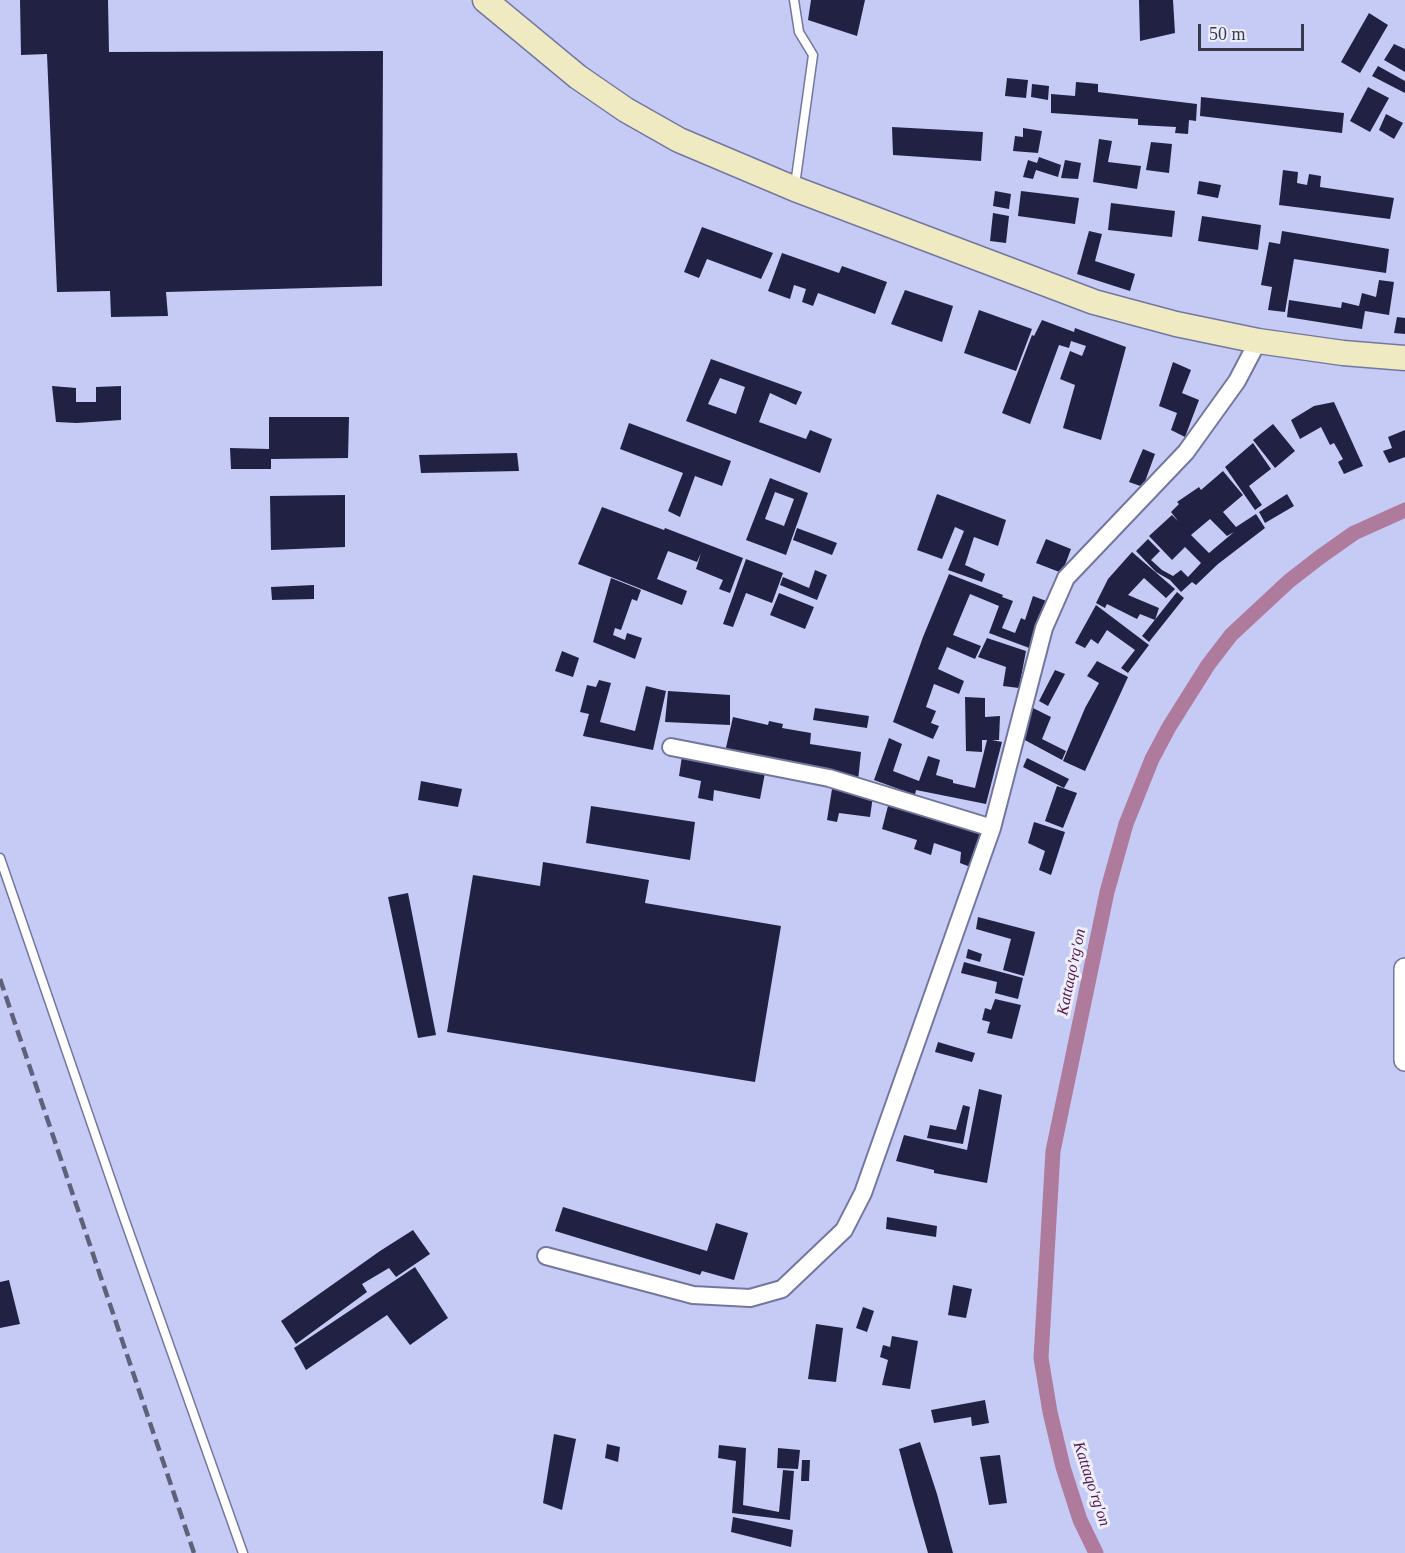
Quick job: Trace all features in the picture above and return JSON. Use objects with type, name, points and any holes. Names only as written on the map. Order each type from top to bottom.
[{"type":"main road","points":[[485,0],[578,77],[626,110],[679,140],[795,189],[1094,302],[1206,331],[1258,341],[1343,353],[1405,358]]},
{"type":"street","points":[[546,1256],[693,1295],[750,1298],[782,1289],[843,1230],[863,1193],[992,828],[1044,628],[1066,578],[1185,452],[1237,381],[1258,341]]},
{"type":"street","points":[[671,747],[829,778],[992,828]]},
{"type":"street","points":[[1405,969],[1405,1059]]},
{"type":"lane","points":[[794,0],[799,32],[813,55],[795,189]]},
{"type":"lane","points":[[0,858],[119,1204],[243,1553]]},
{"type":"building","points":[[20,0],[108,0],[109,52],[383,51],[382,286],[166,292],[168,316],[111,317],[110,291],[57,292],[47,54],[21,55]]},
{"type":"building","points":[[811,0],[865,0],[857,36],[808,20]]},
{"type":"building","points":[[1139,0],[1173,0],[1175,33],[1140,41]]},
{"type":"building","points":[[1369,13],[1388,25],[1360,73],[1341,62]]},
{"type":"building","points":[[1394,44],[1405,49],[1405,72],[1384,60]]},
{"type":"building","points":[[1378,66],[1405,81],[1405,93],[1372,76]]},
{"type":"building","points":[[1007,78],[1028,80],[1026,98],[1005,96]]},
{"type":"building","points":[[1076,82],[1098,84],[1098,92],[1197,104],[1196,121],[1189,120],[1188,134],[1175,133],[1176,127],[1138,125],[1138,119],[1051,113],[1051,94],[1075,96]]},
{"type":"building","points":[[1032,84],[1049,86],[1048,100],[1031,97]]},
{"type":"building","points":[[1368,87],[1389,98],[1370,132],[1350,121]]},
{"type":"building","points":[[1201,97],[1344,113],[1342,133],[1200,116]]},
{"type":"building","points":[[1386,114],[1403,123],[1394,139],[1379,130]]},
{"type":"building","points":[[892,127],[983,132],[981,161],[893,155]]},
{"type":"building","points":[[1023,128],[1042,131],[1038,153],[1013,151],[1015,136],[1023,137]]},
{"type":"building","points":[[1099,139],[1112,141],[1108,162],[1141,166],[1137,189],[1093,182]]},
{"type":"building","points":[[1151,142],[1172,144],[1169,173],[1146,170]]},
{"type":"building","points":[[1039,157],[1061,165],[1058,177],[1036,170],[1033,179],[1023,177],[1028,160],[1037,163]]},
{"type":"building","points":[[1065,160],[1081,163],[1078,179],[1061,178]]},
{"type":"building","points":[[1283,170],[1298,172],[1297,183],[1307,185],[1309,174],[1321,176],[1320,187],[1394,198],[1390,219],[1279,205]]},
{"type":"building","points":[[1199,181],[1221,185],[1218,198],[1197,194]]},
{"type":"building","points":[[995,191],[1011,194],[1009,209],[993,206]]},
{"type":"building","points":[[1021,191],[1079,198],[1075,224],[1018,216]]},
{"type":"building","points":[[1111,203],[1175,211],[1172,237],[1108,230]]},
{"type":"building","points":[[993,213],[1009,216],[1006,243],[990,241]]},
{"type":"building","points":[[1202,216],[1261,225],[1258,250],[1198,241]]},
{"type":"building","points":[[702,227],[773,253],[761,279],[707,259],[699,278],[684,272]]},
{"type":"building","points":[[1089,231],[1102,234],[1095,261],[1135,274],[1130,291],[1077,274]]},
{"type":"building","points":[[1282,231],[1389,249],[1386,273],[1294,259],[1285,312],[1268,310],[1272,287],[1261,285],[1269,242],[1280,244]]},
{"type":"building","points":[[782,253],[839,273],[842,266],[887,282],[875,314],[818,293],[813,306],[802,302],[806,289],[794,285],[790,299],[768,291]]},
{"type":"building","points":[[1379,280],[1394,282],[1389,315],[1365,311],[1362,329],[1287,317],[1289,300],[1341,308],[1342,302],[1359,306],[1362,293],[1376,297]]},
{"type":"building","points":[[905,290],[953,306],[942,342],[891,324]]},
{"type":"building","points":[[979,310],[1032,329],[1016,371],[964,353]]},
{"type":"building","points":[[1397,317],[1405,318],[1405,334],[1394,333]]},
{"type":"building","points":[[1042,320],[1074,332],[1075,328],[1126,347],[1101,440],[1063,428],[1075,385],[1060,379],[1070,351],[1082,356],[1086,346],[1071,341],[1069,348],[1059,345],[1030,424],[1002,413],[1032,335],[1034,336]]},
{"type":"building","points":[[711,359],[802,392],[796,405],[770,393],[759,422],[806,439],[810,430],[832,439],[820,473],[686,421]],"holes":[[[720,378],[745,387],[736,414],[708,404]]]},
{"type":"building","points":[[1173,362],[1191,370],[1182,393],[1199,400],[1185,437],[1171,430],[1177,413],[1159,406]]},
{"type":"building","points":[[52,386],[76,388],[76,402],[96,402],[96,387],[121,386],[121,420],[56,422]]},
{"type":"building","points":[[1334,402],[1363,466],[1344,474],[1338,462],[1343,459],[1334,443],[1330,445],[1321,427],[1300,439],[1291,420],[1314,406]]},
{"type":"building","points":[[269,417],[349,417],[348,458],[271,459],[271,469],[231,469],[230,448],[269,449]]},
{"type":"building","points":[[629,423],[731,461],[722,486],[695,476],[680,517],[668,511],[683,473],[620,449]]},
{"type":"building","points":[[1273,424],[1295,451],[1275,468],[1253,440]]},
{"type":"building","points":[[1405,430],[1405,457],[1389,463],[1383,451],[1392,448],[1388,437]]},
{"type":"building","points":[[1253,443],[1271,469],[1249,486],[1262,505],[1255,510],[1225,467]]},
{"type":"building","points":[[1143,449],[1155,454],[1143,487],[1129,482]]},
{"type":"building","points":[[517,453],[519,471],[421,473],[419,455]]},
{"type":"building","points":[[1223,471],[1243,495],[1223,512],[1236,527],[1256,514],[1265,528],[1218,564],[1196,585],[1192,582],[1181,592],[1170,580],[1156,572],[1136,551],[1148,539],[1160,551],[1151,560],[1173,576],[1181,570],[1188,577],[1201,563],[1185,547],[1172,560],[1149,536],[1172,515],[1178,521],[1171,512],[1179,504],[1177,502],[1199,487],[1201,490]],"holes":[[[1210,519],[1227,536],[1234,532],[1209,553],[1191,535]]]},
{"type":"building","points":[[770,478],[808,493],[786,555],[746,540]],"holes":[[[775,492],[794,499],[784,526],[765,519]]]},
{"type":"building","points":[[937,494],[1006,520],[998,546],[974,537],[965,565],[985,574],[982,582],[948,570],[964,531],[955,527],[942,559],[917,550]]},
{"type":"building","points":[[1287,494],[1294,506],[1265,523],[1259,512]]},
{"type":"building","points":[[345,495],[345,547],[271,550],[270,496]]},
{"type":"building","points":[[602,507],[743,558],[730,593],[719,589],[723,580],[696,569],[701,553],[697,562],[668,551],[657,579],[687,591],[682,605],[578,564]]},
{"type":"building","points":[[797,528],[837,543],[832,555],[793,540]]},
{"type":"building","points":[[1046,539],[1071,549],[1062,573],[1036,563]]},
{"type":"building","points":[[1132,552],[1175,589],[1166,598],[1144,578],[1128,595],[1159,608],[1155,620],[1140,614],[1137,619],[1107,604],[1105,608],[1096,603],[1108,579]]},
{"type":"building","points":[[746,559],[783,573],[772,603],[746,593],[733,627],[723,624]]},
{"type":"building","points":[[815,570],[827,575],[817,600],[780,585],[783,577],[809,588]]},
{"type":"building","points":[[949,574],[1013,601],[1002,628],[1015,633],[1021,618],[1025,620],[1033,596],[1049,602],[1032,649],[989,633],[999,606],[970,594],[953,635],[981,646],[975,659],[947,647],[938,669],[964,681],[959,694],[934,684],[926,707],[936,711],[931,723],[939,726],[933,739],[893,722],[923,637]]},
{"type":"building","points":[[611,578],[641,590],[637,601],[632,599],[621,630],[615,628],[613,635],[625,640],[627,633],[642,638],[635,659],[593,642]]},
{"type":"building","points":[[314,585],[314,599],[272,600],[271,587]]},
{"type":"building","points":[[1177,592],[1184,598],[1149,642],[1142,636]]},
{"type":"building","points":[[779,593],[814,607],[805,629],[770,615]]},
{"type":"building","points":[[1096,605],[1149,645],[1128,673],[1121,668],[1135,650],[1107,630],[1098,644],[1091,639],[1085,648],[1075,643]]},
{"type":"building","points":[[987,638],[1026,651],[1019,688],[1003,686],[1006,667],[978,657]]},
{"type":"building","points":[[562,651],[579,658],[573,677],[555,671]]},
{"type":"building","points":[[1097,661],[1128,677],[1085,771],[1063,761],[1085,708],[1099,683],[1087,676]]},
{"type":"building","points":[[1055,670],[1065,674],[1048,706],[1039,701]]},
{"type":"building","points":[[599,680],[611,683],[600,722],[635,731],[646,686],[666,691],[653,750],[583,736],[589,714],[580,712],[587,685],[596,687]]},
{"type":"building","points":[[668,691],[730,695],[730,725],[665,722]]},
{"type":"building","points":[[965,697],[985,698],[985,717],[1000,716],[999,740],[992,740],[1002,742],[986,804],[916,790],[915,795],[874,780],[889,738],[902,744],[893,771],[919,781],[928,756],[940,760],[936,775],[953,780],[953,783],[975,788],[987,740],[982,740],[982,752],[966,751]]},
{"type":"building","points":[[815,708],[869,716],[867,728],[813,720]]},
{"type":"building","points":[[1033,708],[1051,717],[1042,739],[1066,751],[1062,760],[1021,738]]},
{"type":"building","points":[[733,717],[768,725],[769,721],[783,724],[782,728],[811,733],[810,744],[861,752],[858,781],[725,752]]},
{"type":"building","points":[[682,756],[765,773],[760,799],[714,790],[713,801],[698,798],[701,781],[679,776]]},
{"type":"building","points":[[1027,758],[1069,779],[1064,788],[1023,767]]},
{"type":"building","points":[[421,781],[462,789],[458,807],[418,800]]},
{"type":"building","points":[[1057,786],[1077,793],[1063,828],[1045,821]]},
{"type":"building","points":[[832,789],[873,796],[870,817],[839,813],[837,822],[827,820]]},
{"type":"building","points":[[889,802],[987,831],[973,868],[960,863],[961,852],[934,843],[931,855],[914,849],[917,840],[882,829]]},
{"type":"building","points":[[591,806],[695,822],[690,860],[586,843]]},
{"type":"building","points":[[1034,822],[1065,832],[1051,875],[1039,870],[1045,851],[1028,843]]},
{"type":"building","points":[[543,862],[649,880],[645,903],[781,926],[755,1082],[447,1032],[473,875],[540,886]]},
{"type":"building","points":[[408,893],[436,1035],[418,1038],[388,897]]},
{"type":"building","points":[[978,917],[1035,932],[1024,976],[1003,970],[1011,939],[976,929]]},
{"type":"building","points":[[968,949],[982,954],[980,962],[966,958]]},
{"type":"building","points":[[964,962],[1023,978],[1018,999],[995,993],[997,982],[961,973]]},
{"type":"building","points":[[995,999],[1021,1005],[1012,1039],[987,1033],[990,1022],[982,1020],[985,1008],[991,1010]]},
{"type":"building","points":[[938,1042],[975,1053],[972,1062],[935,1052]]},
{"type":"building","points":[[979,1089],[1002,1095],[987,1183],[934,1173],[934,1170],[896,1161],[904,1135],[967,1150]]},
{"type":"building","points":[[963,1105],[970,1107],[963,1144],[927,1138],[930,1125],[956,1130]]},
{"type":"building","points":[[563,1207],[707,1251],[716,1223],[748,1233],[734,1280],[702,1271],[700,1275],[555,1231]]},
{"type":"building","points":[[887,1217],[937,1226],[936,1237],[886,1229]]},
{"type":"building","points":[[413,1230],[430,1254],[396,1277],[389,1268],[362,1284],[367,1292],[296,1344],[281,1321]]},
{"type":"building","points":[[415,1267],[448,1318],[410,1345],[387,1315],[306,1370],[294,1348]]},
{"type":"building","points":[[9,1280],[20,1324],[0,1328],[0,1282]]},
{"type":"building","points":[[953,1285],[972,1289],[966,1318],[948,1315]]},
{"type":"building","points":[[863,1307],[874,1311],[867,1332],[856,1328]]},
{"type":"building","points":[[816,1324],[843,1328],[836,1382],[808,1379]]},
{"type":"building","points":[[892,1336],[918,1341],[910,1389],[882,1385],[888,1360],[880,1357],[883,1345],[890,1347]]},
{"type":"building","points":[[985,1400],[989,1423],[972,1426],[971,1417],[934,1423],[931,1410]]},
{"type":"building","points":[[554,1434],[576,1439],[562,1510],[543,1503]]},
{"type":"building","points":[[920,1442],[953,1553],[928,1553],[899,1449]]},
{"type":"building","points":[[607,1444],[620,1447],[618,1462],[605,1458]]},
{"type":"building","points":[[719,1445],[746,1448],[743,1505],[779,1512],[783,1470],[794,1471],[790,1520],[732,1513],[736,1461],[718,1458]]},
{"type":"building","points":[[778,1448],[800,1450],[798,1469],[777,1468]]},
{"type":"building","points":[[1000,1455],[1007,1503],[989,1505],[980,1457]]},
{"type":"building","points":[[802,1460],[810,1460],[809,1481],[801,1481]]},
{"type":"building","points":[[733,1517],[793,1530],[791,1547],[731,1532]]},
{"type":"waterway","name":"Kattaqo'rg'on","points":[[1096,1553],[1080,1520],[1063,1467],[1050,1412],[1041,1358],[1053,1151],[1107,892],[1126,824],[1152,759],[1169,727],[1208,665],[1231,635],[1289,581],[1320,557],[1354,533],[1405,510]]},
{"type":"railway","points":[[0,979],[194,1553]]}]
